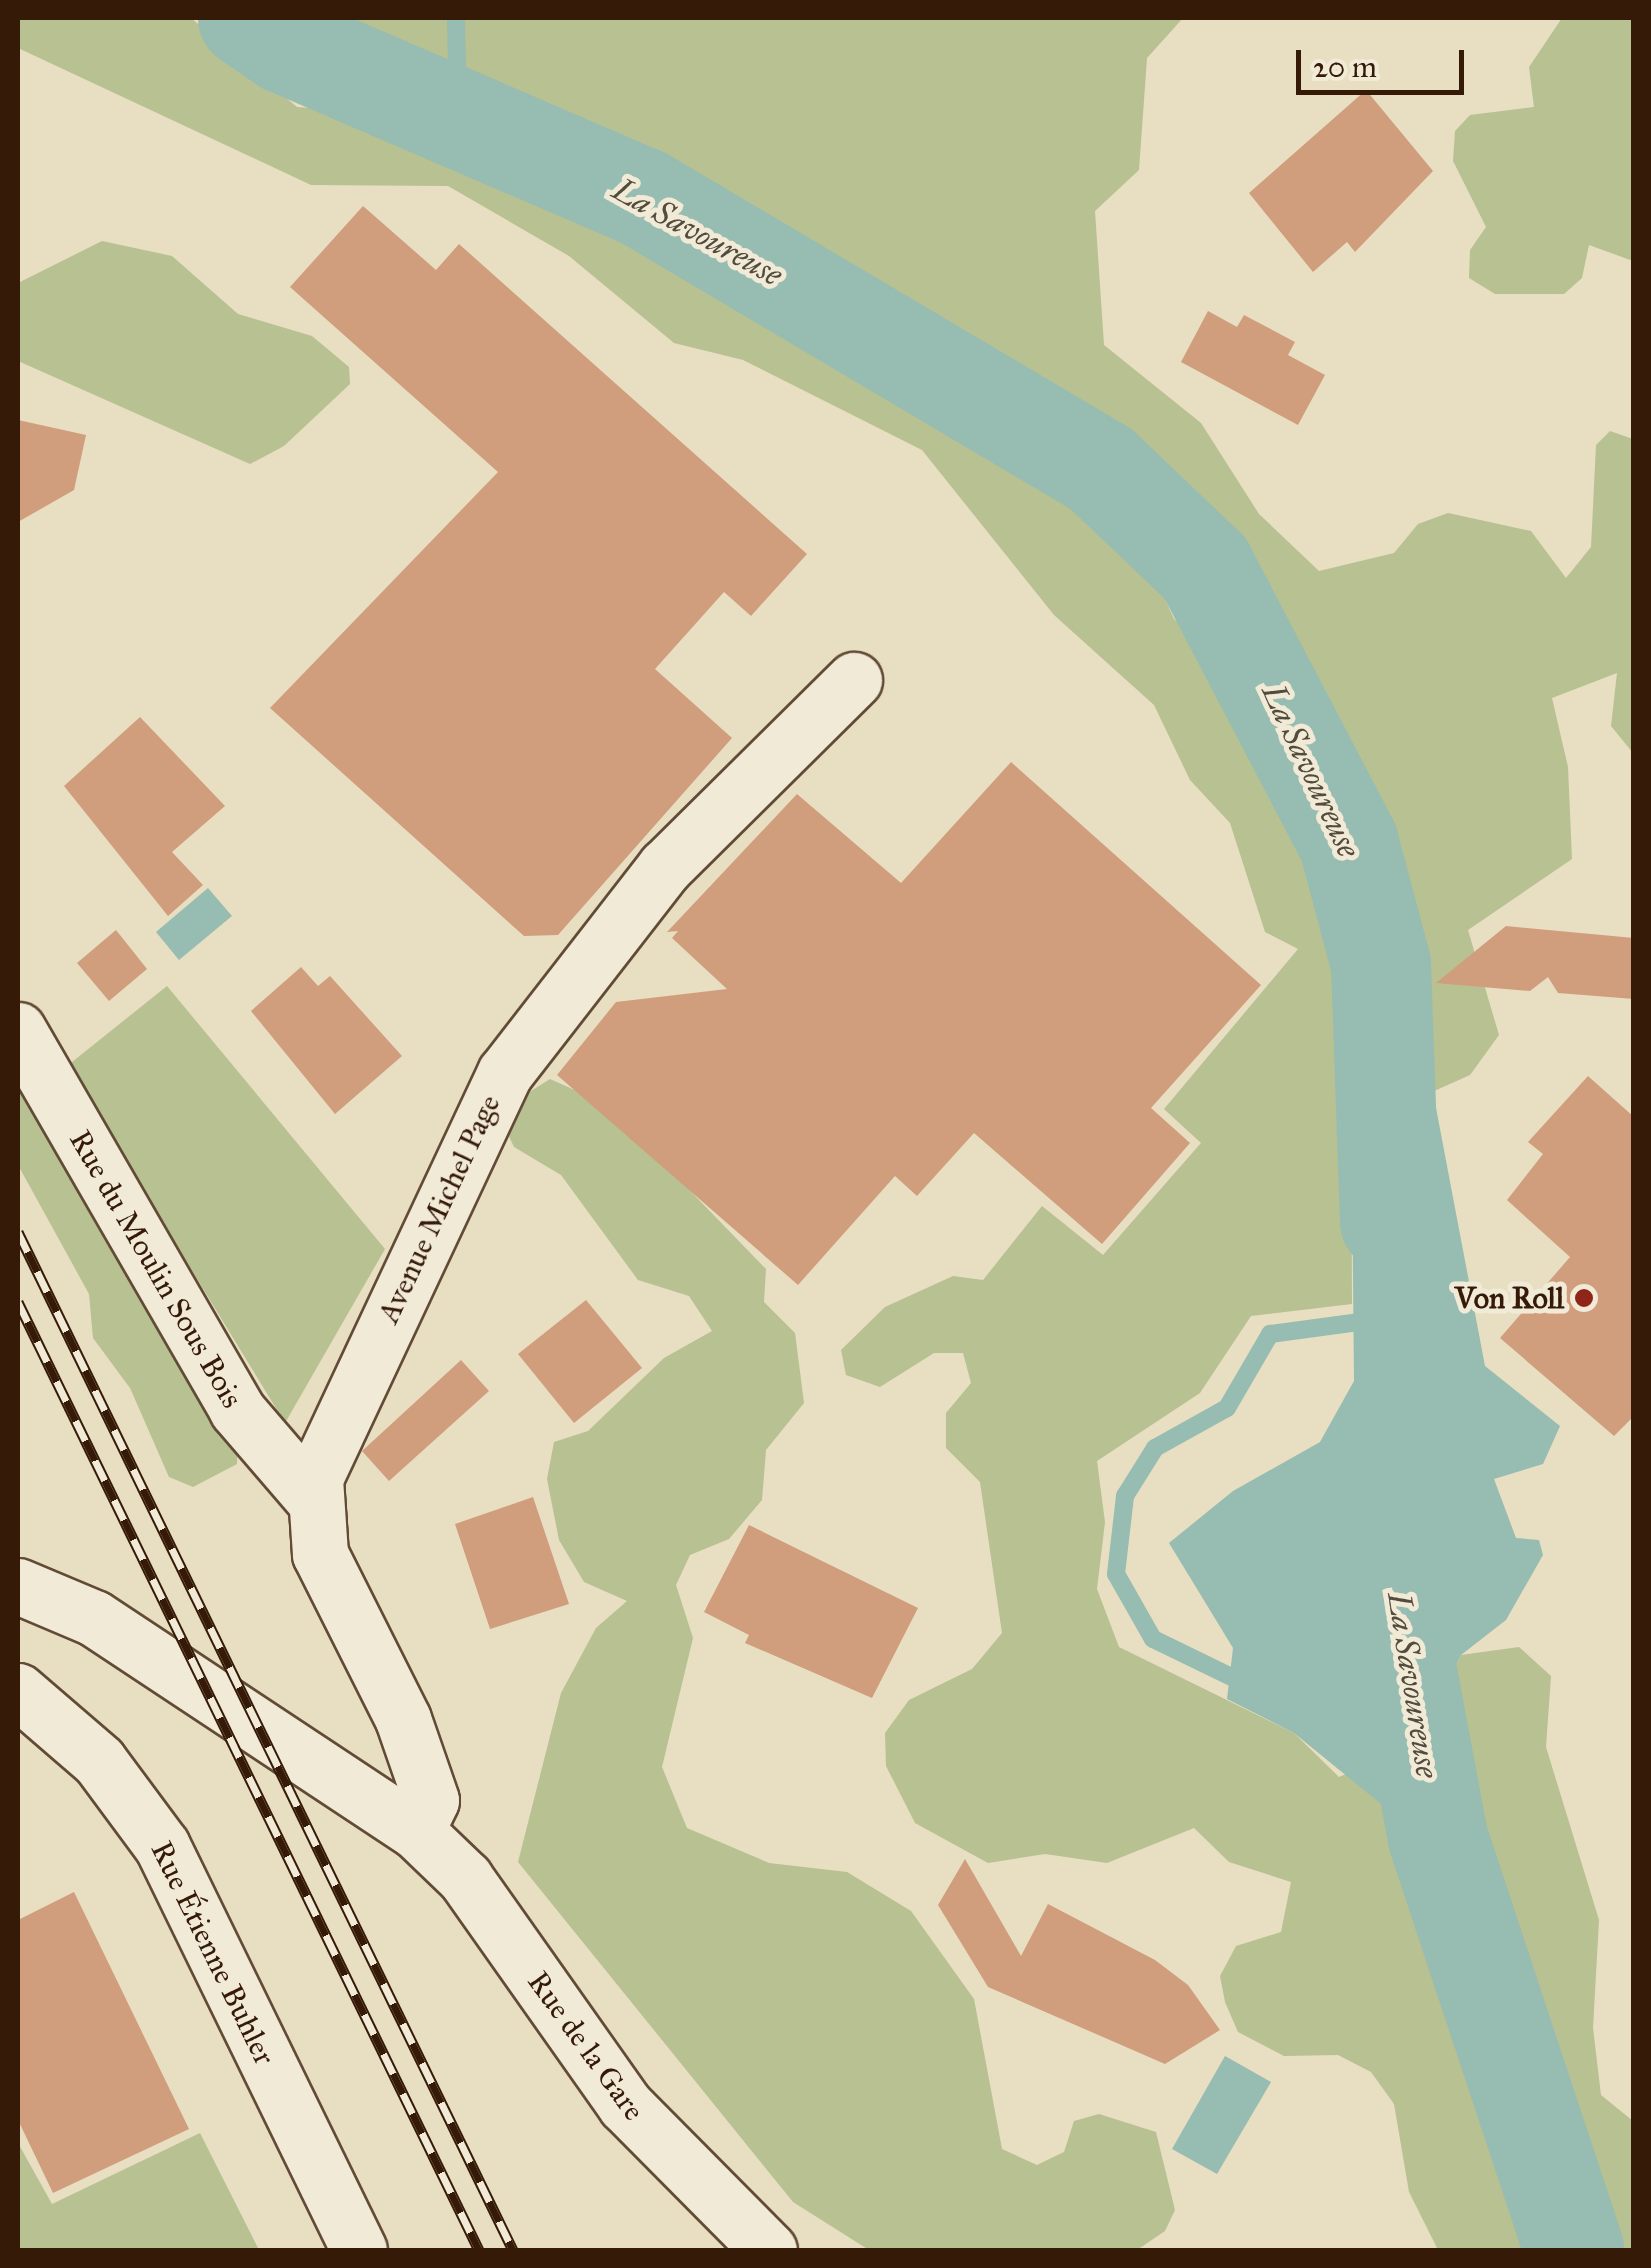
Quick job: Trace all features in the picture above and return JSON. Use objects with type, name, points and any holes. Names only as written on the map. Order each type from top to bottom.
[{"type":"street","name":"Avenue Michel Page","points":[[311,1496],[505,1073],[664,867],[854,680]]},
{"type":"street","name":"Rue du Moulin Sous Bois","points":[[18,1030],[237,1410],[311,1496]]},
{"type":"street","points":[[311,1496],[320,1554],[403,1720],[432,1800],[416,1830]]},
{"type":"street","points":[[18,1551],[94,1618]]},
{"type":"street","points":[[18,1586],[94,1618]]},
{"type":"street","name":"Rue de la Gare","points":[[94,1618],[416,1830],[465,1878],[624,2105],[769,2250]]},
{"type":"street","name":"Rue Étienne Buhler","points":[[18,1691],[80,1741],[162,1846],[359,2250]]},
{"type":"green space","points":[[18,18],[191,18],[297,107],[380,113],[449,133],[481,163],[712,275],[1079,496],[1151,568],[1174,619],[1222,662],[1239,724],[1359,947],[1353,1007],[1367,1033],[1396,953],[1381,879],[1306,795],[1277,721],[1275,621],[1220,537],[1072,423],[662,179],[323,18],[1183,18],[1147,58],[1139,170],[1095,211],[1104,345],[1201,423],[1259,514],[1319,571],[1394,553],[1418,524],[1448,513],[1531,531],[1566,578],[1591,547],[1596,445],[1610,431],[1633,439],[1633,753],[1611,726],[1617,673],[1552,698],[1568,767],[1572,859],[1468,930],[1499,1035],[1470,1075],[1414,1100],[1351,1068],[1352,1304],[1251,1316],[1200,1393],[1097,1461],[1105,1522],[1097,1589],[1119,1647],[1294,1733],[1339,1777],[1443,1733],[1442,1692],[1461,1655],[1519,1647],[1551,1676],[1546,1747],[1599,1920],[1593,2028],[1601,2095],[1633,2121],[1633,2250],[1438,2250],[1409,2192],[1394,2104],[1371,2072],[1338,2055],[1284,2056],[1238,2032],[1225,2002],[1220,1976],[1236,1946],[1281,1932],[1291,1882],[1229,1862],[1194,1828],[1107,1863],[1045,1854],[988,1863],[915,1823],[886,1766],[885,1733],[909,1700],[972,1669],[1002,1633],[980,1482],[946,1448],[946,1413],[971,1383],[963,1353],[934,1353],[880,1387],[846,1375],[841,1350],[885,1307],[953,1276],[983,1280],[1042,1206],[1103,1255],[1201,1143],[1164,1109],[1298,949],[1265,932],[1230,823],[1190,780],[1154,705],[1054,615],[922,450],[743,360],[674,343],[569,256],[448,186],[311,185],[18,48]]},
{"type":"green space","points":[[1562,18],[1633,18],[1633,261],[1589,245],[1582,278],[1564,294],[1495,294],[1469,278],[1470,250],[1486,227],[1453,161],[1455,131],[1470,115],[1534,107],[1529,67]]},
{"type":"green space","points":[[102,241],[172,256],[238,314],[312,336],[349,367],[350,384],[284,446],[250,464],[18,361],[18,283]]},
{"type":"green space","points":[[167,986],[385,1249],[285,1423],[67,1066]]},
{"type":"green space","points":[[18,1010],[238,1436],[237,1464],[193,1487],[169,1477],[130,1388],[93,1338],[89,1294],[18,1165]]},
{"type":"green space","points":[[550,1079],[606,1104],[766,1269],[764,1302],[795,1333],[804,1403],[766,1450],[762,1500],[729,1539],[690,1555],[676,1585],[693,1638],[662,1767],[687,1828],[769,1863],[847,1872],[911,1911],[974,1999],[1002,2149],[1037,2165],[1064,2152],[1074,2121],[1099,2114],[1156,2132],[1175,2210],[1165,2231],[1137,2250],[869,2250],[793,2202],[518,1862],[561,1693],[596,1628],[627,1601],[584,1582],[559,1540],[547,1479],[554,1442],[588,1431],[664,1358],[712,1331],[689,1296],[638,1280],[561,1175],[514,1147],[505,1128],[523,1096]]},
{"type":"green space","points":[[200,2133],[259,2250],[18,2250],[18,2143],[52,2204]]},
{"type":"water","points":[[208,888],[232,916],[179,960],[156,932]]},
{"type":"water","points":[[1351,1068],[1414,1100],[1433,1092],[1485,1366],[1560,1426],[1543,1464],[1494,1479],[1516,1538],[1539,1540],[1543,1555],[1506,1620],[1461,1655],[1442,1692],[1446,1788],[1386,1808],[1294,1733],[1227,1699],[1233,1648],[1169,1543],[1233,1491],[1320,1442],[1354,1381]]},
{"type":"water","points":[[1225,2056],[1271,2082],[1217,2174],[1172,2149]]},
{"type":"building","points":[[1366,90],[1433,171],[1355,252],[1347,242],[1313,272],[1249,193]]},
{"type":"building","points":[[363,206],[436,270],[459,244],[807,554],[751,616],[724,592],[655,669],[732,738],[558,935],[524,936],[270,708],[498,472],[290,287]]},
{"type":"building","points":[[1208,311],[1237,327],[1244,315],[1295,342],[1288,355],[1325,375],[1298,425],[1181,362]]},
{"type":"building","points":[[18,420],[86,435],[74,490],[18,522]]},
{"type":"building","points":[[140,717],[225,806],[172,852],[203,885],[168,916],[64,786]]},
{"type":"building","points":[[1011,762],[1261,985],[1151,1108],[1190,1143],[1102,1244],[974,1133],[917,1196],[895,1176],[798,1285],[557,1075],[616,1002],[727,989],[672,938],[678,931],[667,932],[797,794],[901,883]]},
{"type":"building","points":[[1506,926],[1634,938],[1634,999],[1558,993],[1548,977],[1530,991],[1436,983]]},
{"type":"building","points":[[116,930],[147,969],[109,1001],[77,963]]},
{"type":"building","points":[[301,967],[318,986],[330,976],[402,1056],[335,1114],[251,1011]]},
{"type":"building","name":"Von Roll","points":[[1588,1076],[1634,1117],[1634,1416],[1614,1436],[1500,1338],[1570,1257],[1507,1200],[1543,1154],[1528,1142]]},
{"type":"building","points":[[586,1300],[642,1368],[574,1423],[518,1354]]},
{"type":"building","points":[[461,1360],[489,1391],[389,1481],[362,1451]]},
{"type":"building","points":[[533,1497],[569,1604],[490,1629],[455,1524]]},
{"type":"building","points":[[749,1525],[918,1608],[872,1698],[745,1643],[749,1635],[704,1612]]},
{"type":"building","points":[[965,1859],[1021,1956],[1048,1904],[1155,1960],[1188,1985],[1220,2030],[1165,2064],[988,1987],[938,1905]]},
{"type":"building","points":[[74,1892],[189,2129],[53,2193],[18,2120],[18,1920]]},
{"type":"waterway","name":"La Savoureuse","points":[[248,18],[286,44],[642,197],[1101,469],[1205,568],[1349,844],[1381,964],[1390,1222]]},
{"type":"waterway","points":[[456,18],[458,116]]},
{"type":"waterway","points":[[1252,1687],[1153,1639],[1116,1574],[1125,1496],[1155,1448],[1227,1408],[1270,1334],[1373,1320]]},
{"type":"waterway","name":"La Savoureuse","points":[[1404,1656],[1438,1838],[1574,2250]]},
{"type":"railway","points":[[18,1232],[513,2250]]},
{"type":"railway","points":[[18,1302],[479,2250]]},
{"type":"place","name":"Von Roll","points":[[1584,1298]]}]
